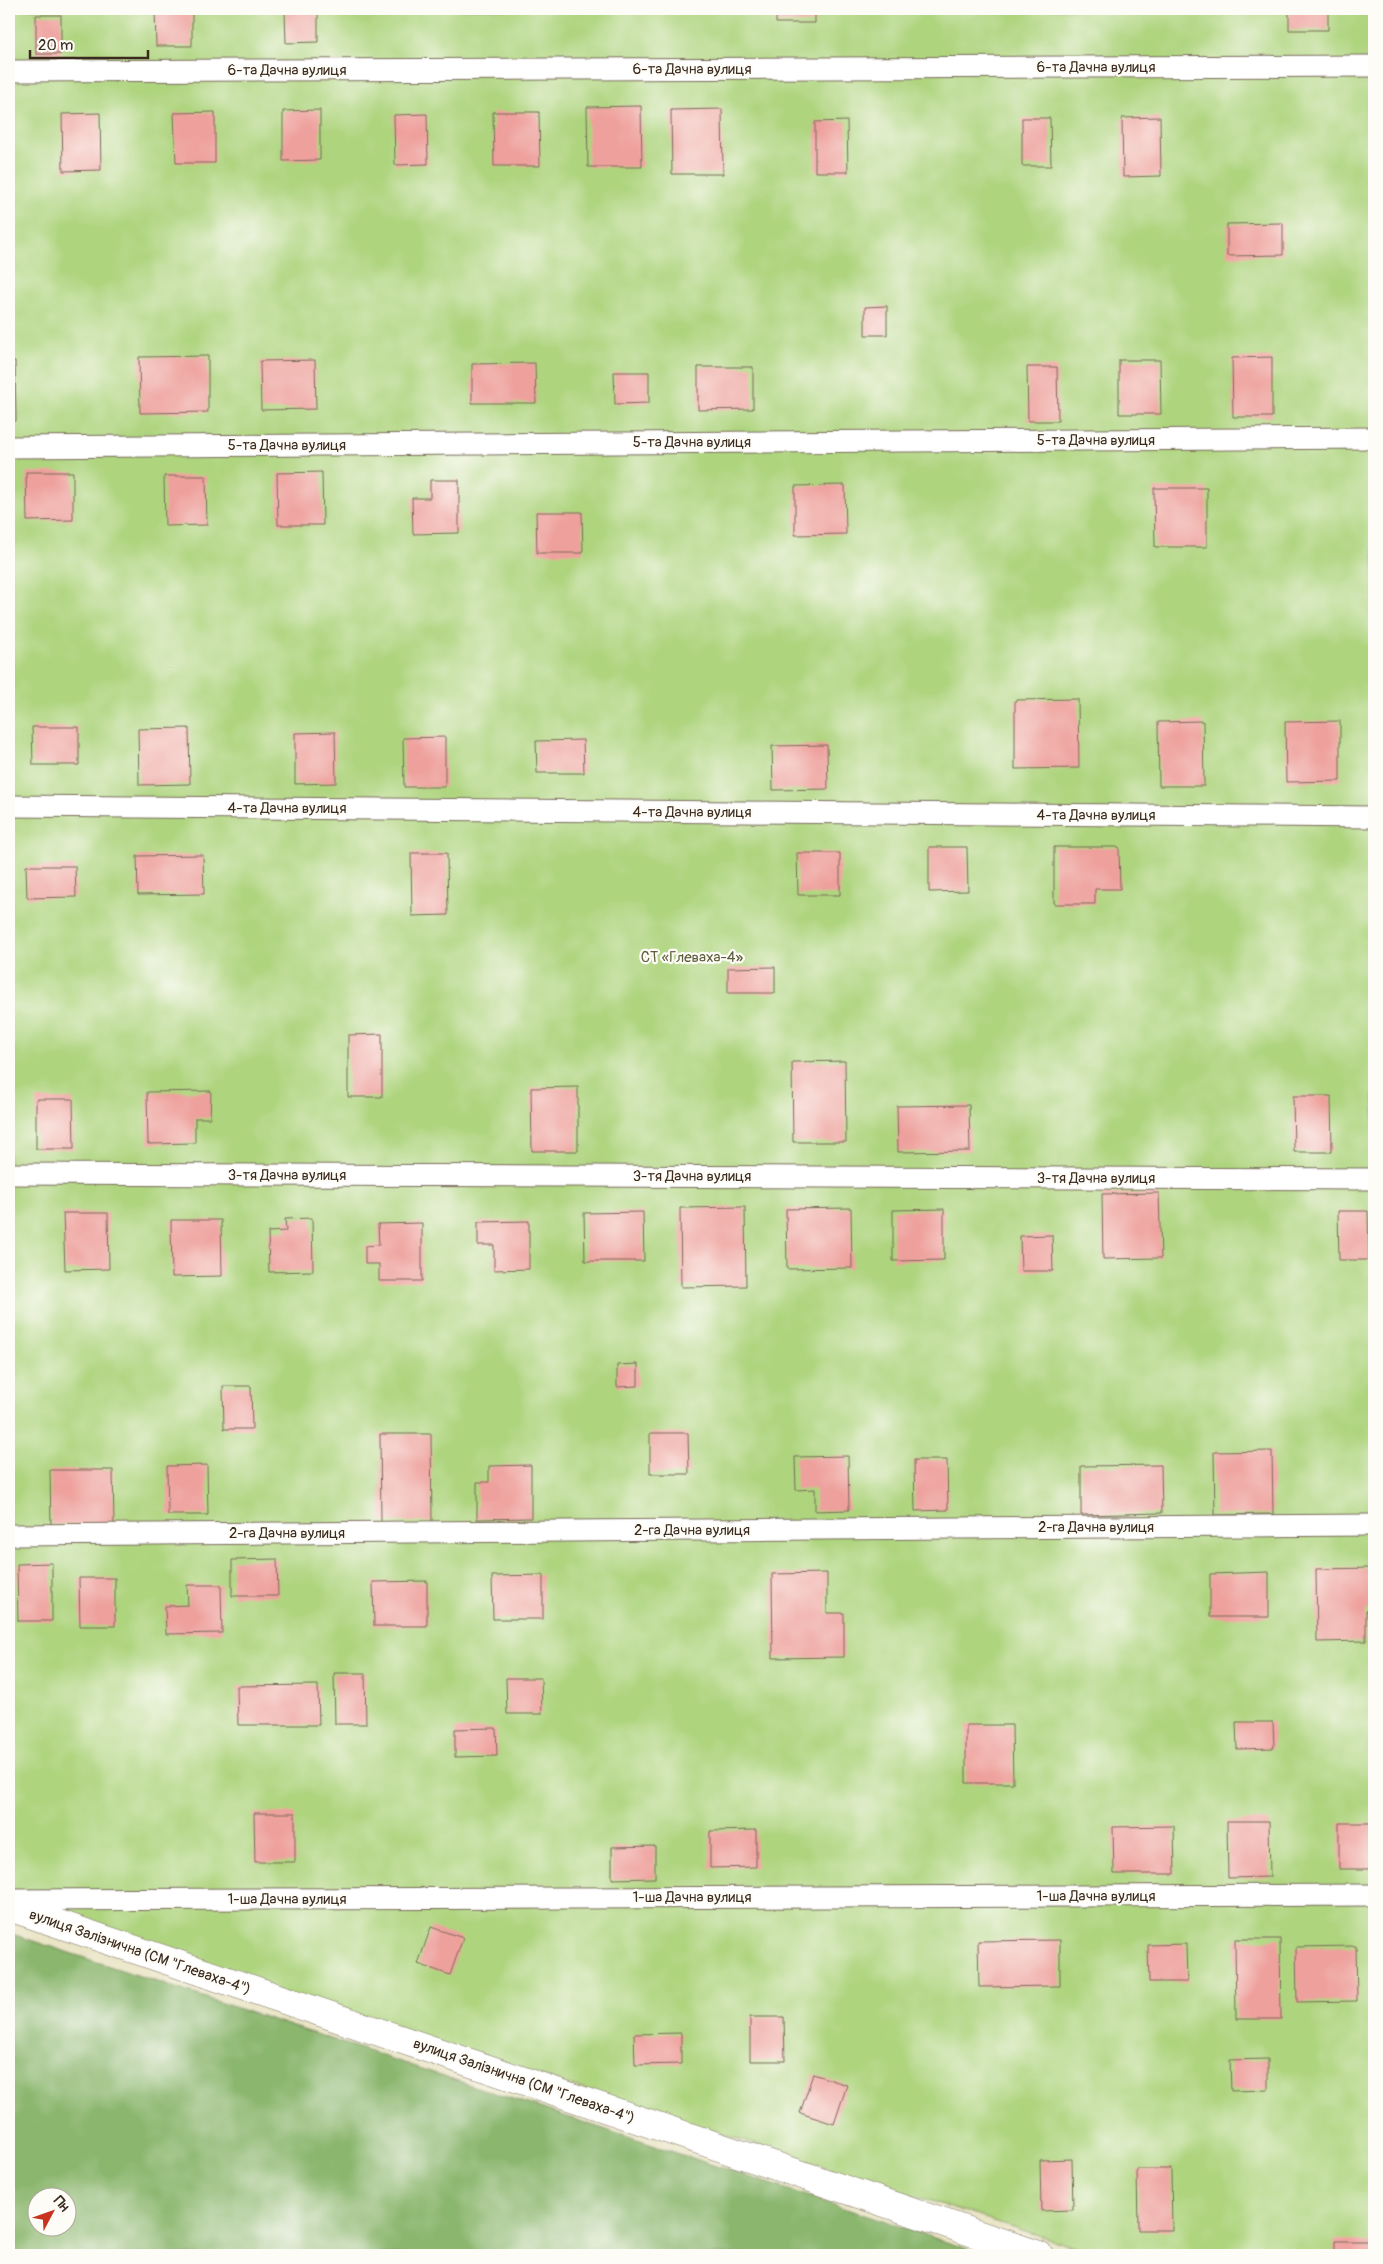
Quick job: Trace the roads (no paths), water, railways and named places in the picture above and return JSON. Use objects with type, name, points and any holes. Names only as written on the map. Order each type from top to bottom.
[{"type":"street","name":"вулиця Залізнична (СМ \"Глеваха-4\")","points":[[9,1907],[1039,2255]]},
{"type":"lane","name":"6-та Дачна вулиця","points":[[9,71],[1374,66]]},
{"type":"lane","name":"5-та Дачна вулиця","points":[[9,447],[1374,438]]},
{"type":"lane","name":"4-та Дачна вулиця","points":[[9,806],[1374,817]]},
{"type":"lane","name":"3-тя Дачна вулиця","points":[[9,1174],[1374,1179]]},
{"type":"lane","name":"2-га Дачна вулиця","points":[[9,1535],[1374,1525]]},
{"type":"lane","name":"1-ша Дачна вулиця","points":[[9,1900],[1374,1895]]},
{"type":"park label","name":"СТ «Глеваха-4»","points":[[692,957]]}]
